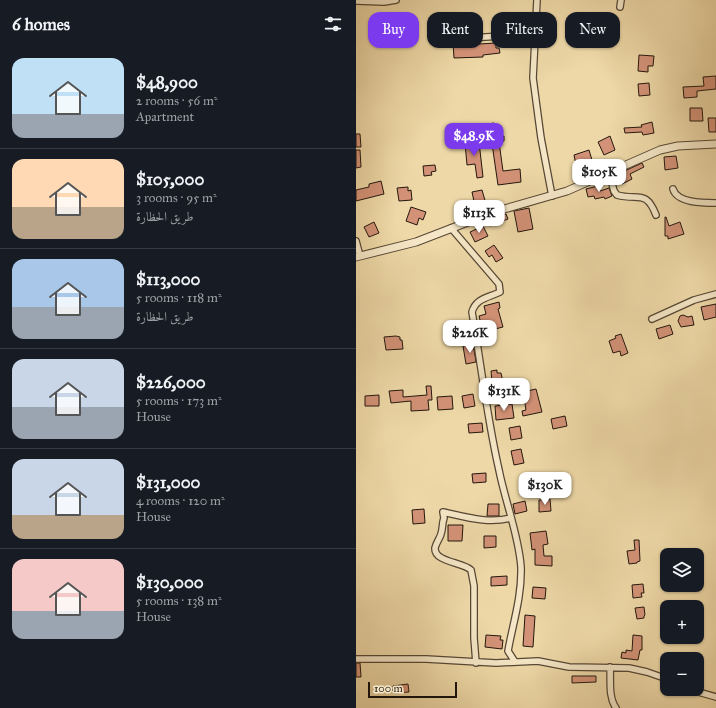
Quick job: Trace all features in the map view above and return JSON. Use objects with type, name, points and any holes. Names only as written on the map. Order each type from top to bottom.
[{"type":"street","points":[[356,1],[384,2],[396,0]]},
{"type":"street","points":[[536,12],[537,0]]},
{"type":"street","points":[[620,6],[621,0]]},
{"type":"street","points":[[534,48],[533,78],[541,138],[552,196]]},
{"type":"street","points":[[356,241],[358,257],[416,242],[494,212],[552,196],[581,185],[660,150],[678,146],[716,144]]},
{"type":"street","points":[[609,172],[614,191],[617,195],[642,198],[648,201],[652,204],[656,215]]},
{"type":"street","points":[[673,188],[674,194],[686,200],[716,203]]},
{"type":"street","points":[[451,228],[499,284],[500,292],[481,299],[474,305],[472,312],[499,470],[521,566],[518,605],[508,651],[515,662]]},
{"type":"street","points":[[652,319],[694,300],[716,294]]},
{"type":"street","points":[[476,663],[474,638],[474,586],[470,570],[464,566],[440,558],[436,552],[435,547],[442,530],[444,518],[443,512],[497,522],[511,518]]},
{"type":"street","points":[[356,659],[426,659],[476,663],[538,661],[568,667],[610,667],[638,670],[660,677]]},
{"type":"street","points":[[610,667],[611,698],[616,708]]},
{"type":"street","points":[[704,694],[716,697]]},
{"type":"building","points":[[491,43],[491,48],[499,48],[500,53],[483,55],[483,57],[454,58],[453,48],[483,48],[483,44]]},
{"type":"building","points":[[639,55],[654,56],[653,66],[648,66],[648,72],[638,71]]},
{"type":"building","points":[[716,76],[716,89],[697,91],[697,97],[684,98],[683,87],[704,86],[703,77]]},
{"type":"building","points":[[649,83],[650,95],[639,96],[638,84]]},
{"type":"building","points":[[690,108],[702,108],[703,121],[690,121]]},
{"type":"building","points":[[708,118],[716,118],[716,132],[709,132]]},
{"type":"building","points":[[652,122],[654,133],[643,135],[642,132],[625,133],[624,128],[642,127],[641,125]]},
{"type":"building","points":[[494,123],[496,137],[504,136],[504,141],[499,142],[503,171],[520,169],[521,182],[498,185],[488,124]]},
{"type":"building","points":[[356,134],[360,134],[361,147],[356,147]]},
{"type":"building","points":[[610,136],[615,150],[604,155],[598,142]]},
{"type":"building","points":[[479,142],[483,177],[477,178],[475,164],[467,165],[465,143]]},
{"type":"building","points":[[356,150],[360,150],[361,167],[356,168]]},
{"type":"building","points":[[589,150],[592,160],[576,165],[574,155]]},
{"type":"building","points":[[676,156],[678,168],[665,170],[664,157]]},
{"type":"building","points":[[642,163],[644,167],[630,174],[632,179],[622,184],[618,174]]},
{"type":"building","points":[[435,165],[436,171],[431,172],[432,175],[424,176],[423,166]]},
{"type":"building","points":[[381,181],[384,194],[356,201],[356,190],[369,187],[369,184]]},
{"type":"building","points":[[598,186],[600,191],[609,188],[612,196],[605,199],[604,197],[595,199],[594,196],[588,197],[586,189]]},
{"type":"building","points":[[408,187],[408,191],[411,190],[412,200],[399,201],[397,188]]},
{"type":"building","points":[[482,190],[486,204],[475,206],[472,192]]},
{"type":"building","points":[[411,207],[426,212],[423,220],[419,218],[417,225],[406,221]]},
{"type":"building","points":[[529,208],[533,229],[518,232],[514,211]]},
{"type":"building","points":[[506,214],[508,219],[490,226],[488,220]]},
{"type":"building","points":[[665,217],[669,226],[680,222],[684,234],[668,239],[668,236],[665,236]]},
{"type":"building","points":[[374,222],[379,233],[369,237],[364,227]]},
{"type":"building","points":[[483,226],[488,236],[475,242],[470,232]]},
{"type":"building","points":[[494,245],[503,258],[496,262],[492,255],[489,257],[485,251]]},
{"type":"building","points":[[499,302],[500,308],[498,309],[503,327],[483,332],[479,316],[486,314],[484,306]]},
{"type":"building","points":[[716,304],[716,317],[704,320],[701,307]]},
{"type":"building","points":[[683,315],[688,317],[692,316],[694,325],[681,327],[678,321],[680,316]]},
{"type":"building","points":[[670,325],[673,334],[659,339],[656,329]]},
{"type":"building","points":[[621,334],[628,353],[621,356],[620,351],[613,353],[609,341],[616,338],[615,336]]},
{"type":"building","points":[[384,337],[400,337],[400,340],[402,340],[403,349],[386,350]]},
{"type":"building","points":[[473,344],[476,362],[466,364],[463,346]]},
{"type":"building","points":[[497,370],[497,373],[501,373],[503,382],[492,382],[491,371]]},
{"type":"building","points":[[426,386],[431,386],[432,400],[428,400],[429,410],[411,411],[411,401],[391,403],[389,391],[403,390],[403,397],[427,395]]},
{"type":"building","points":[[536,389],[542,412],[523,416],[522,411],[526,410],[523,392]]},
{"type":"building","points":[[473,394],[475,406],[464,408],[462,396]]},
{"type":"building","points":[[379,395],[379,406],[365,406],[365,396]]},
{"type":"building","points":[[452,396],[453,409],[438,410],[437,397]]},
{"type":"building","points":[[512,404],[514,418],[496,420],[495,406]]},
{"type":"building","points":[[565,416],[567,426],[553,429],[551,419]]},
{"type":"building","points":[[482,423],[483,432],[469,433],[468,424]]},
{"type":"building","points":[[520,426],[522,438],[511,440],[509,428]]},
{"type":"building","points":[[521,449],[524,463],[514,465],[511,451]]},
{"type":"building","points":[[486,473],[486,482],[473,483],[472,474]]},
{"type":"building","points":[[535,475],[538,487],[528,489],[525,478]]},
{"type":"building","points":[[550,499],[551,511],[539,512],[539,500]]},
{"type":"building","points":[[525,501],[527,511],[515,514],[513,504]]},
{"type":"building","points":[[488,504],[499,504],[499,516],[487,516]]},
{"type":"building","points":[[424,509],[425,523],[413,524],[412,510]]},
{"type":"building","points":[[448,525],[463,525],[462,541],[448,541]]},
{"type":"building","points":[[546,531],[548,544],[543,545],[544,556],[552,556],[552,566],[535,565],[535,549],[532,550],[530,533]]},
{"type":"building","points":[[484,536],[496,536],[496,547],[484,548]]},
{"type":"building","points":[[634,540],[639,540],[640,561],[629,564],[627,551],[635,550]]},
{"type":"building","points":[[507,576],[507,585],[491,586],[491,577]]},
{"type":"building","points":[[643,584],[644,593],[641,593],[642,597],[633,598],[632,585]]},
{"type":"building","points":[[533,587],[546,588],[545,599],[532,598]]},
{"type":"building","points":[[644,607],[644,618],[637,619],[635,608]]},
{"type":"building","points":[[525,615],[535,616],[533,647],[523,646]]},
{"type":"building","points":[[486,635],[501,636],[500,640],[503,640],[502,649],[485,647]]},
{"type":"building","points":[[633,635],[642,636],[642,650],[640,650],[638,660],[621,658],[622,652],[626,653],[626,650],[632,651]]},
{"type":"building","points":[[356,663],[360,663],[361,677],[356,677]]},
{"type":"building","points":[[572,676],[596,676],[596,682],[572,683]]},
{"type":"building","points":[[408,684],[409,692],[393,693],[393,686]]}]
